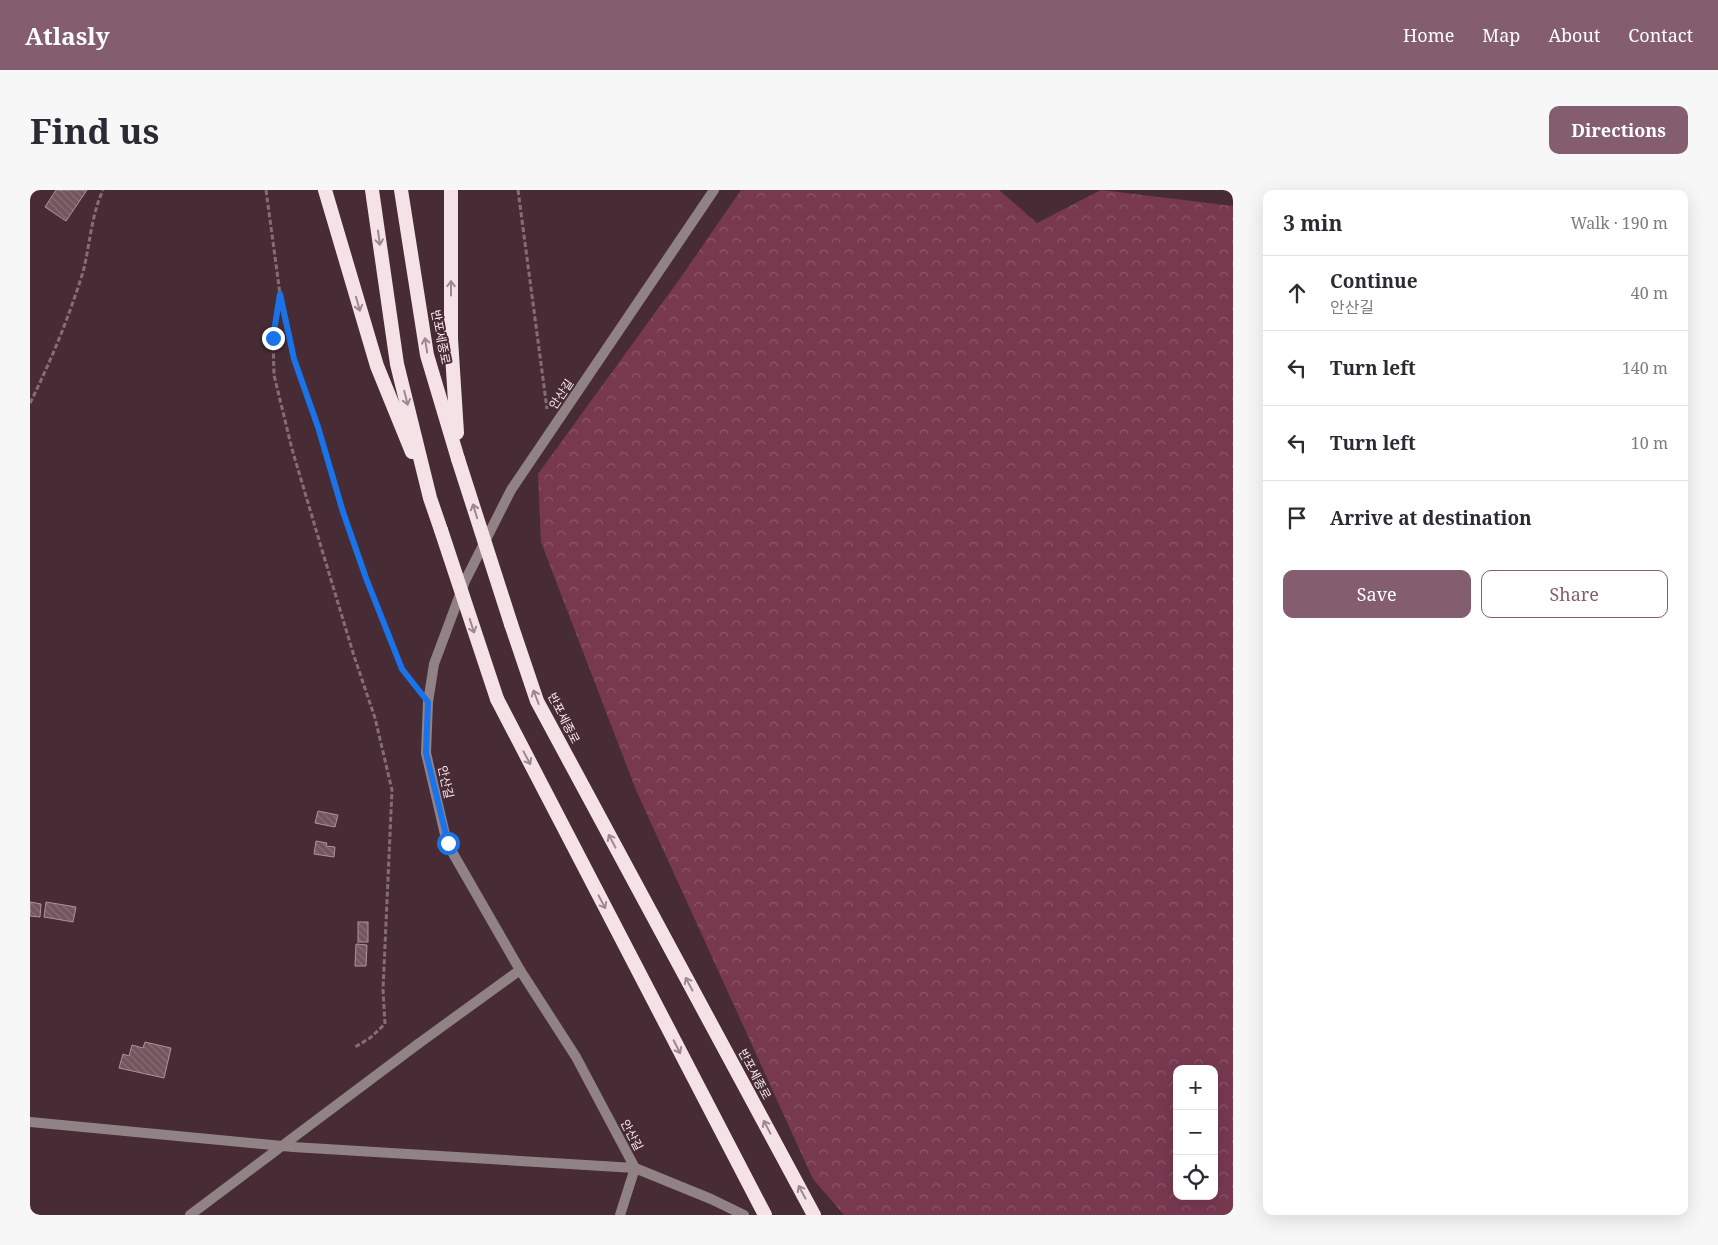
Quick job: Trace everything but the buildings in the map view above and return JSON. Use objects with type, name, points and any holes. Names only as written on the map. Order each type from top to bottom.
[{"type":"highway","points":[[325,190],[376,366],[430,498],[497,700],[765,1215]]},
{"type":"highway","points":[[372,190],[397,364],[430,498]]},
{"type":"highway","name":"반포세종로","points":[[401,190],[427,355],[458,459],[537,701],[814,1215]]},
{"type":"highway","points":[[451,190],[451,340],[458,459]]},
{"type":"street","name":"안산길","points":[[714,190],[511,490],[465,581],[434,664],[428,702],[426,753],[448,843],[520,970],[576,1057],[635,1168],[711,1199],[744,1215]]},
{"type":"street","points":[[190,1215],[520,970]]},
{"type":"street","points":[[30,1122],[293,1147],[635,1168],[620,1214]]},
{"type":"path","points":[[30,403],[50,363],[83,271],[97,202],[103,190]]},
{"type":"path","points":[[266,190],[280,294],[294,359],[318,427],[343,512],[366,578],[402,669],[428,702]]},
{"type":"path","points":[[518,190],[550,432]]},
{"type":"path","points":[[280,294],[273,338],[274,375],[292,449],[354,656],[375,718],[392,790],[383,990],[385,1024],[370,1038],[355,1047]]},
{"type":"green space","points":[[741,190],[999,190],[1037,223],[1101,190],[1233,206],[1233,1215],[844,1215],[813,1179],[636,790],[541,542],[538,474],[681,277]]},
{"type":"route","points":[[273,338],[280,294],[294,359],[318,427],[343,512],[366,578],[402,669],[428,702],[426,753],[448,843]]}]
